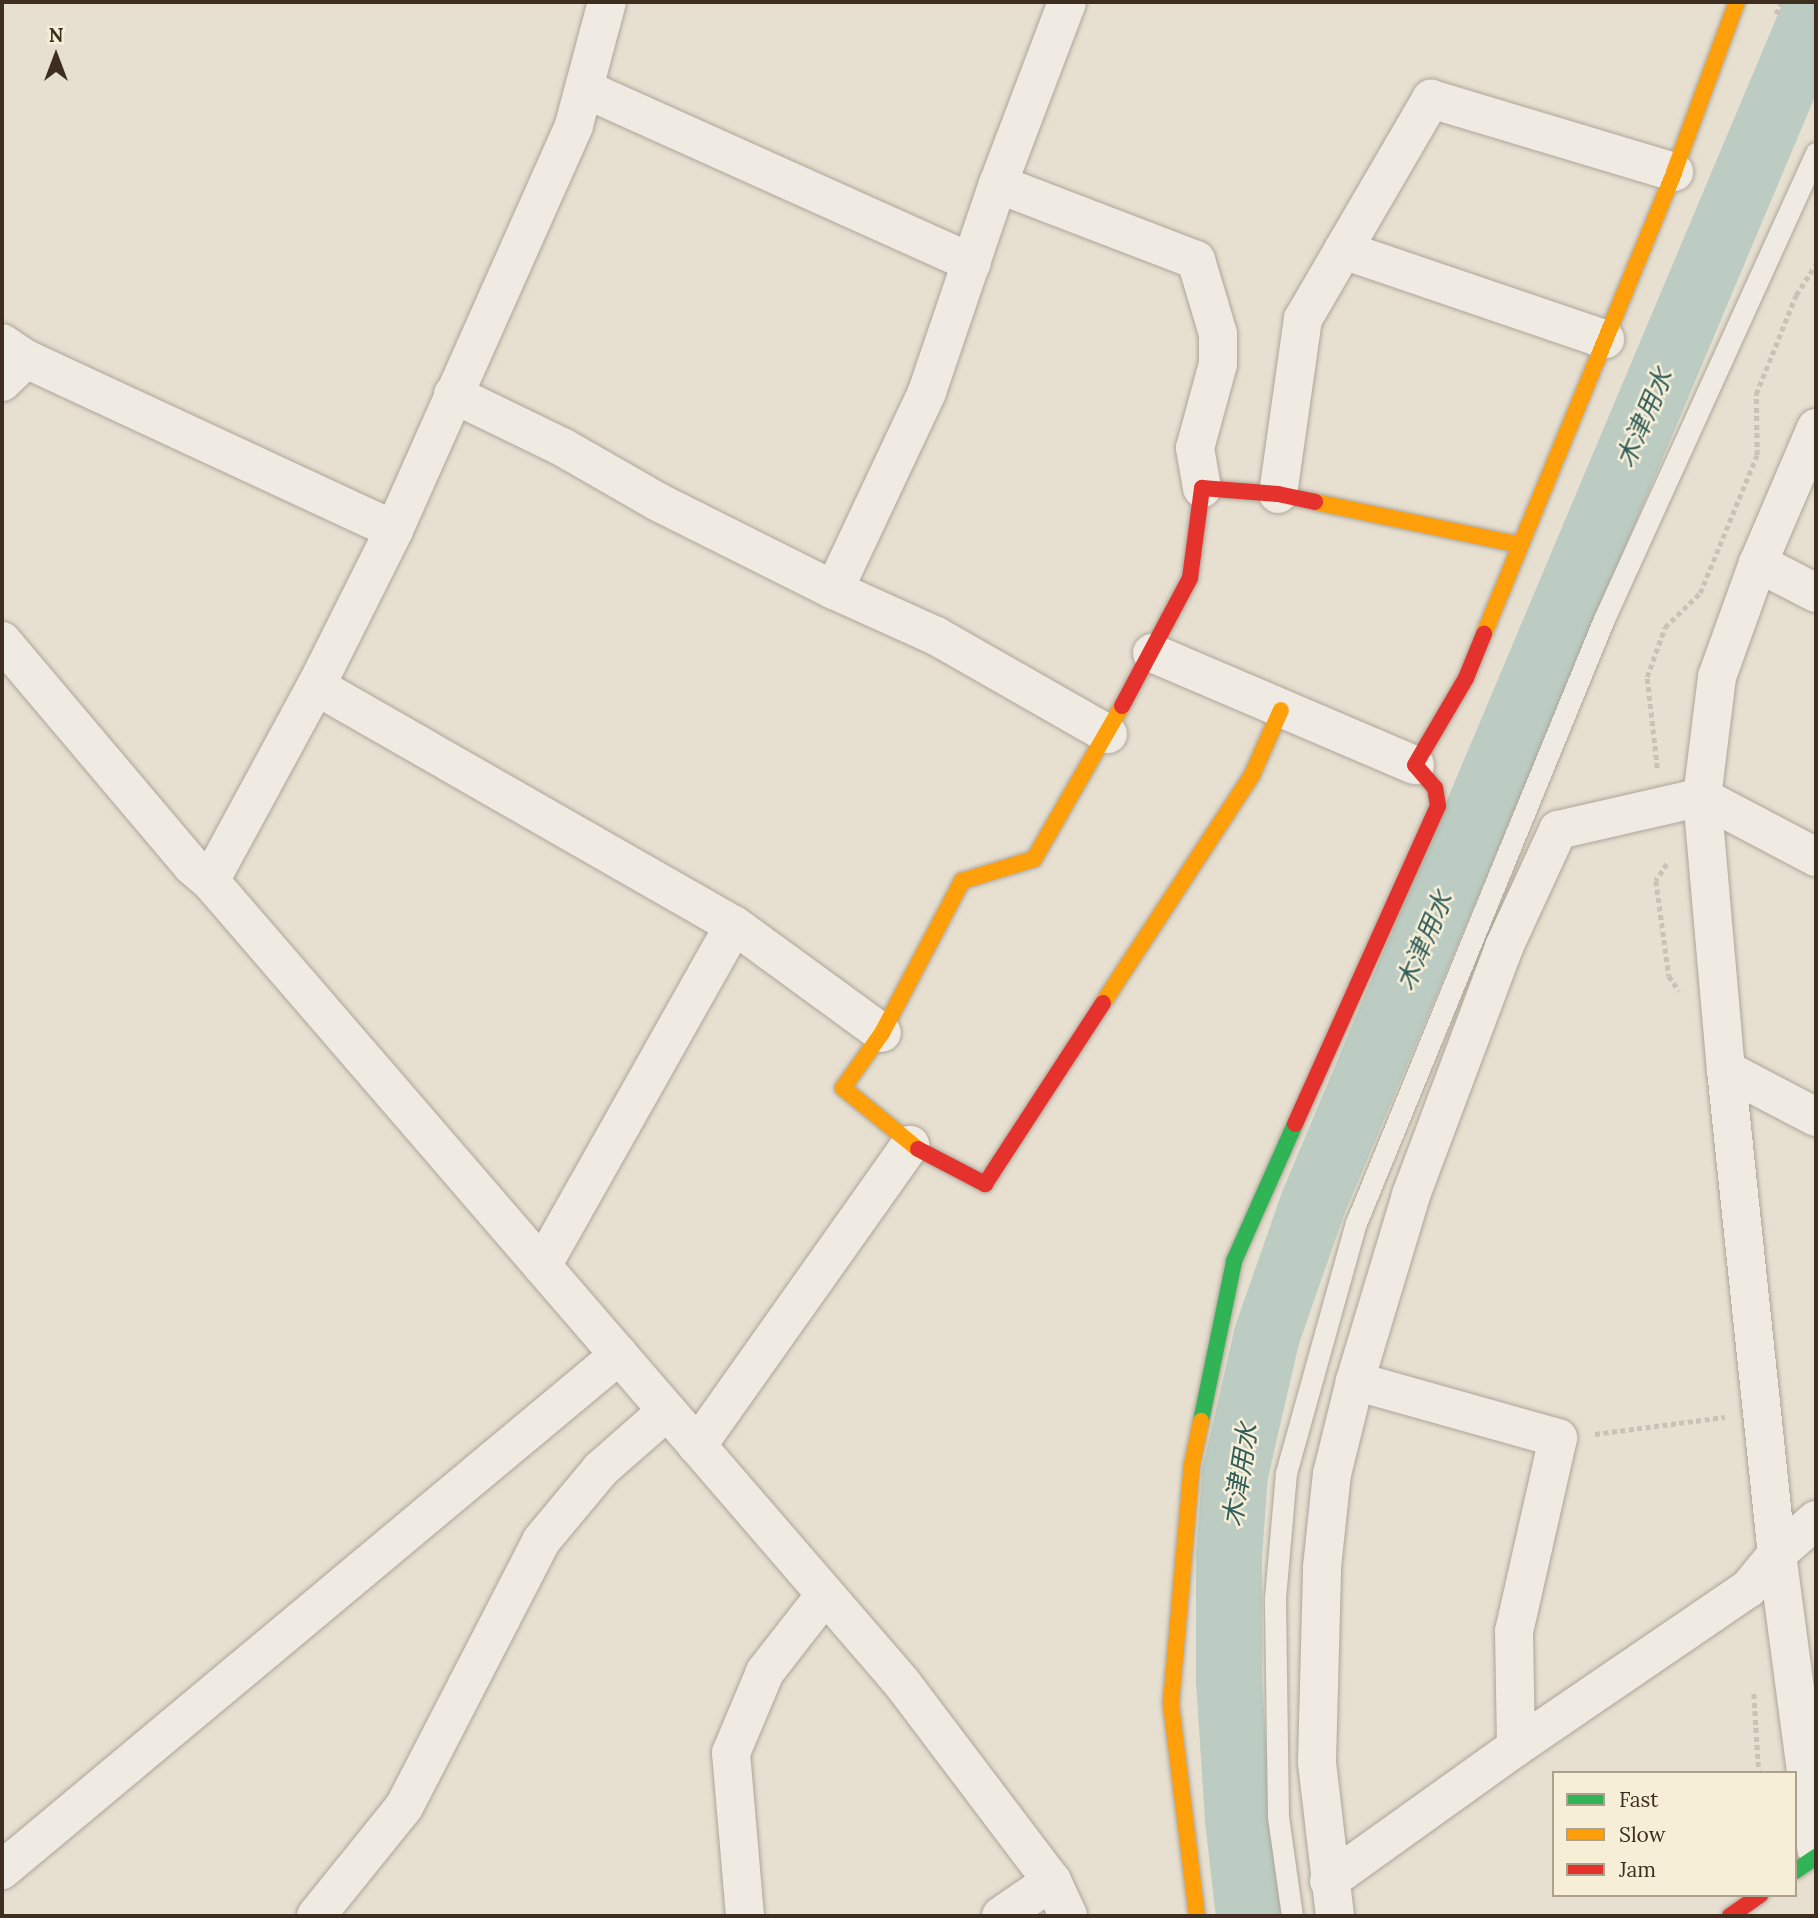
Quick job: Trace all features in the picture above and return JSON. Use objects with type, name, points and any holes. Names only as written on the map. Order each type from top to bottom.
[{"type":"street","points":[[210,881],[317,686],[394,530],[574,125],[607,2]]},
{"type":"street","points":[[834,590],[927,392],[998,184],[1067,2]]},
{"type":"street","points":[[1415,765],[1466,678],[1674,172],[1737,2]]},
{"type":"street","points":[[585,89],[972,263]]},
{"type":"street","points":[[1278,494],[1303,319],[1431,99],[1674,172]]},
{"type":"street","points":[[998,184],[1196,260],[1218,334],[1218,364],[1195,448],[1202,488],[1190,578],[1108,734],[1034,859],[962,881],[882,1033],[843,1088],[910,1145],[985,1184],[1252,775],[1281,710]]},
{"type":"street","points":[[1343,250],[1605,339]]},
{"type":"street","points":[[10,362],[394,530]]},
{"type":"street","points":[[453,394],[564,447],[658,502],[834,590],[936,636],[1108,734]]},
{"type":"street","points":[[1816,428],[1758,563],[1717,677],[1702,797],[1726,1070],[1777,1554],[1816,1848]]},
{"type":"street","points":[[1202,488],[1278,494],[1521,545]]},
{"type":"street","points":[[1758,563],[1816,593]]},
{"type":"street","points":[[2,641],[192,866],[210,881],[902,1683],[1052,1881],[1068,1916]]},
{"type":"street","points":[[1152,653],[1415,765],[1435,788],[1438,806],[1234,1261],[1192,1465],[1171,1703],[1197,1916]]},
{"type":"street","points":[[317,686],[734,925],[882,1033]]},
{"type":"street","points":[[1332,1898],[1317,1762],[1322,1567],[1332,1474],[1354,1381],[1416,1182],[1504,947],[1558,830],[1702,797],[1816,857]]},
{"type":"street","points":[[542,1266],[734,925]]},
{"type":"street","points":[[1726,1070],[1816,1117]]},
{"type":"street","points":[[697,1446],[910,1145]]},
{"type":"street","points":[[2,1870],[619,1355]]},
{"type":"street","points":[[1354,1381],[1558,1438],[1514,1631],[1516,1747]]},
{"type":"street","points":[[316,1916],[404,1807],[541,1541],[601,1469],[667,1410]]},
{"type":"street","points":[[1332,1898],[1516,1747],[1748,1588],[1777,1554],[1816,1520]]},
{"type":"street","points":[[745,1916],[731,1753],[765,1672],[825,1595]]},
{"type":"street","points":[[1797,1870],[1816,1857]]},
{"type":"street","points":[[1001,1916],[1052,1881]]},
{"type":"street","points":[[1730,1916],[1757,1897]]},
{"type":"lane","points":[[1292,1916],[1278,1816],[1275,1612],[1286,1473],[1356,1223],[1604,619],[1816,153]]},
{"type":"path","points":[[1558,1438],[1729,1417]]},
{"type":"waterway","name":"木津用水","points":[[1249,1916],[1238,1820],[1229,1680],[1229,1556],[1235,1474],[1267,1335],[1314,1201],[1816,9]]},
{"type":"traffic: fast","points":[[1201,1421],[1234,1261],[1295,1124]]},
{"type":"traffic: fast","points":[[1797,1870],[1816,1857]]},
{"type":"traffic: slow","points":[[1484,634],[1674,172],[1737,2]]},
{"type":"traffic: slow","points":[[1315,502],[1521,545]]},
{"type":"traffic: slow","points":[[918,1149],[843,1088],[882,1033],[962,881],[1034,859],[1122,706]]},
{"type":"traffic: slow","points":[[1103,1003],[1252,775],[1281,710]]},
{"type":"traffic: slow","points":[[1197,1916],[1171,1703],[1192,1465],[1201,1421]]},
{"type":"traffic: jam","points":[[1122,706],[1190,578],[1202,488],[1278,494],[1315,502]]},
{"type":"traffic: jam","points":[[1295,1124],[1438,806],[1435,788],[1415,765],[1466,678],[1484,634]]},
{"type":"traffic: jam","points":[[918,1149],[985,1184],[1103,1003]]},
{"type":"traffic: jam","points":[[1730,1916],[1757,1897]]}]
